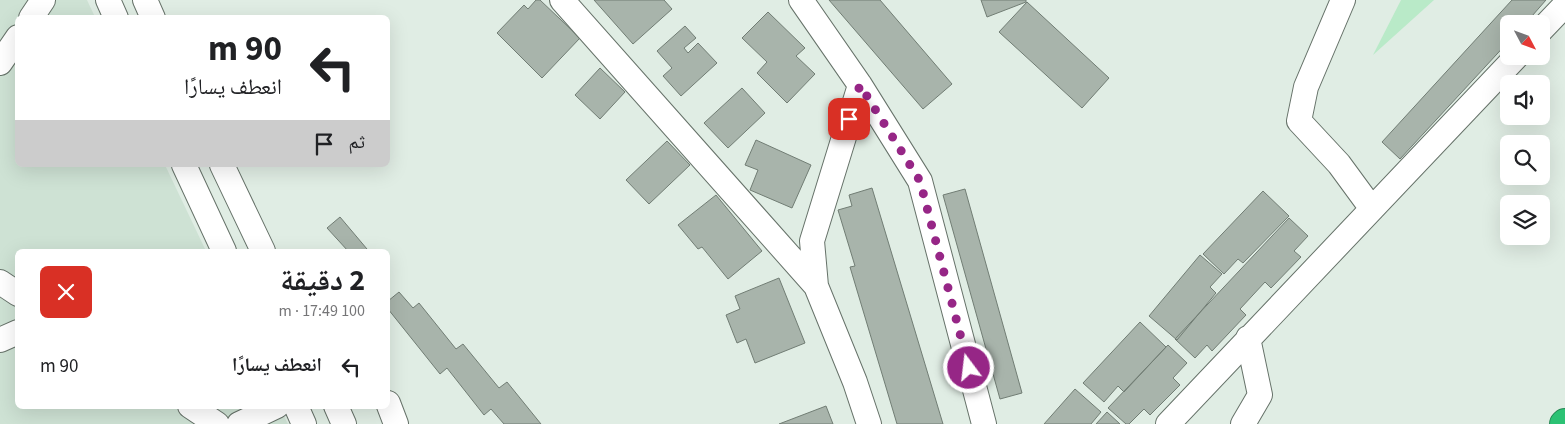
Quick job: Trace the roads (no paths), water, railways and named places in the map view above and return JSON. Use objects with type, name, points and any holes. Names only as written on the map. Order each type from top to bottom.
[{"type":"street","points":[[33,15],[43,0]]},
{"type":"street","points":[[108,0],[115,15]]},
{"type":"street","points":[[144,0],[152,15]]},
{"type":"street","points":[[562,0],[816,286]]},
{"type":"street","points":[[801,0],[860,85],[920,181],[984,424]]},
{"type":"street","points":[[1343,0],[1306,87],[1299,121],[1339,164],[1372,209]]},
{"type":"street","points":[[1550,21],[1565,5]]},
{"type":"street","points":[[0,63],[15,41]]},
{"type":"street","points":[[1168,424],[1508,65]]},
{"type":"street","points":[[860,85],[812,241],[816,286],[856,382],[869,424]]},
{"type":"street","points":[[185,167],[223,249]]},
{"type":"street","points":[[223,167],[262,249]]},
{"type":"street","points":[[0,282],[15,292]]},
{"type":"street","points":[[0,340],[15,333]]},
{"type":"street","points":[[1243,424],[1260,395],[1248,338]]},
{"type":"street","points":[[390,408],[396,424]]},
{"type":"street","points":[[194,409],[217,424]]},
{"type":"street","points":[[240,424],[271,409]]},
{"type":"street","points":[[297,409],[304,424]]},
{"type":"street","points":[[337,409],[344,424]]}]
